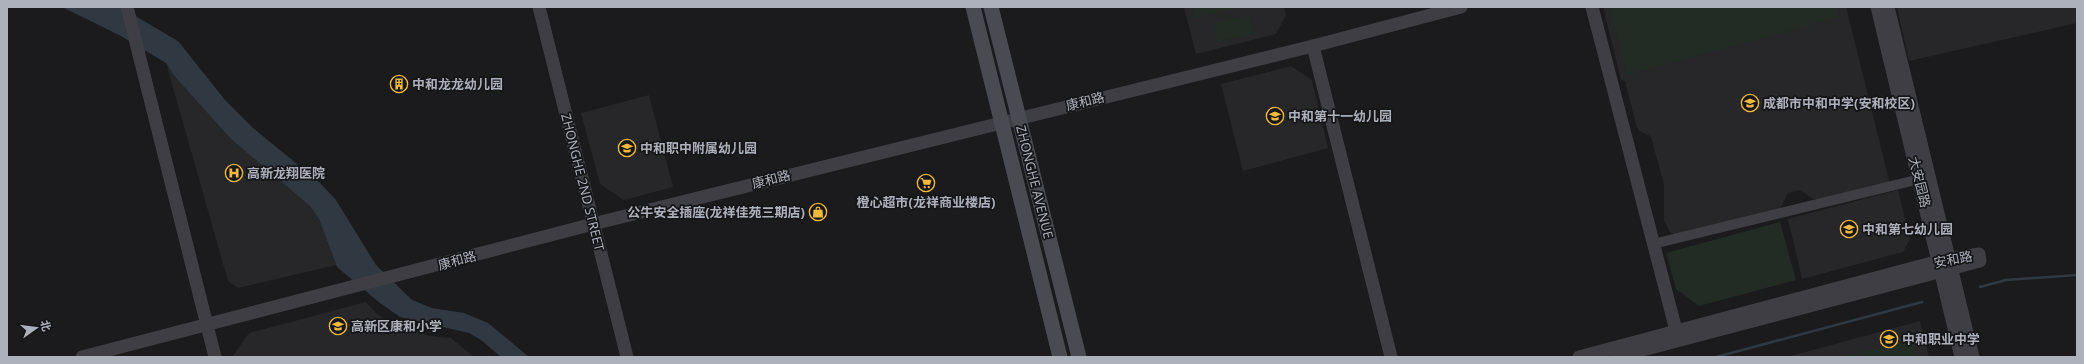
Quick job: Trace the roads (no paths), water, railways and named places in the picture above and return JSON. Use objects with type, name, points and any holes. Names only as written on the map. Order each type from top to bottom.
[{"type":"main road","name":"ZHONGHE AVENUE","points":[[973,7],[1060,357]]},
{"type":"main road","name":"ZHONGHE AVENUE","points":[[991,7],[1079,357]]},
{"type":"street","name":"ZHONGHE 2ND STREET","points":[[532,7],[627,357]]},
{"type":"street","name":"ZHONGHE 2ND STREET","points":[[539,7],[591,225],[620,357]]},
{"type":"street","name":"康和路","points":[[82,357],[591,225],[1018,117],[1313,46],[1461,7]]},
{"type":"street","points":[[1592,7],[1677,336]]},
{"type":"street","name":"大安园路","points":[[1877,7],[1920,179],[1945,264],[1961,357]]},
{"type":"street","points":[[1888,7],[1945,264],[1973,357]]},
{"type":"street","points":[[128,10],[215,357]]},
{"type":"street","points":[[1313,46],[1391,357]]},
{"type":"street","points":[[1653,244],[1920,179]]},
{"type":"street","name":"安和路","points":[[1579,357],[1677,336],[1945,264]]},
{"type":"street","name":"安和路","points":[[1616,357],[1677,336]]},
{"type":"waterway","points":[[1980,287],[2006,280],[2077,275]]},
{"type":"waterway","points":[[1716,357],[1922,302]]},
{"type":"place","name":"中和龙龙幼儿园","points":[[399,84]]},
{"type":"place","name":"成都市中和中学(安和校区)","points":[[1750,103]]},
{"type":"place","name":"中和第十一幼儿园","points":[[1275,116]]},
{"type":"place","name":"中和职中附属幼儿园","points":[[627,148]]},
{"type":"place","name":"高新龙翔医院","points":[[234,173]]},
{"type":"place","name":"橙心超市(龙祥商业楼店)","points":[[926,183]]},
{"type":"place","name":"公牛安全插座(龙祥佳苑三期店)","points":[[818,212]]},
{"type":"place","name":"中和第七幼儿园","points":[[1849,229]]},
{"type":"place","name":"高新区康和小学","points":[[338,326]]},
{"type":"place","name":"中和职业中学","points":[[1889,339]]}]
